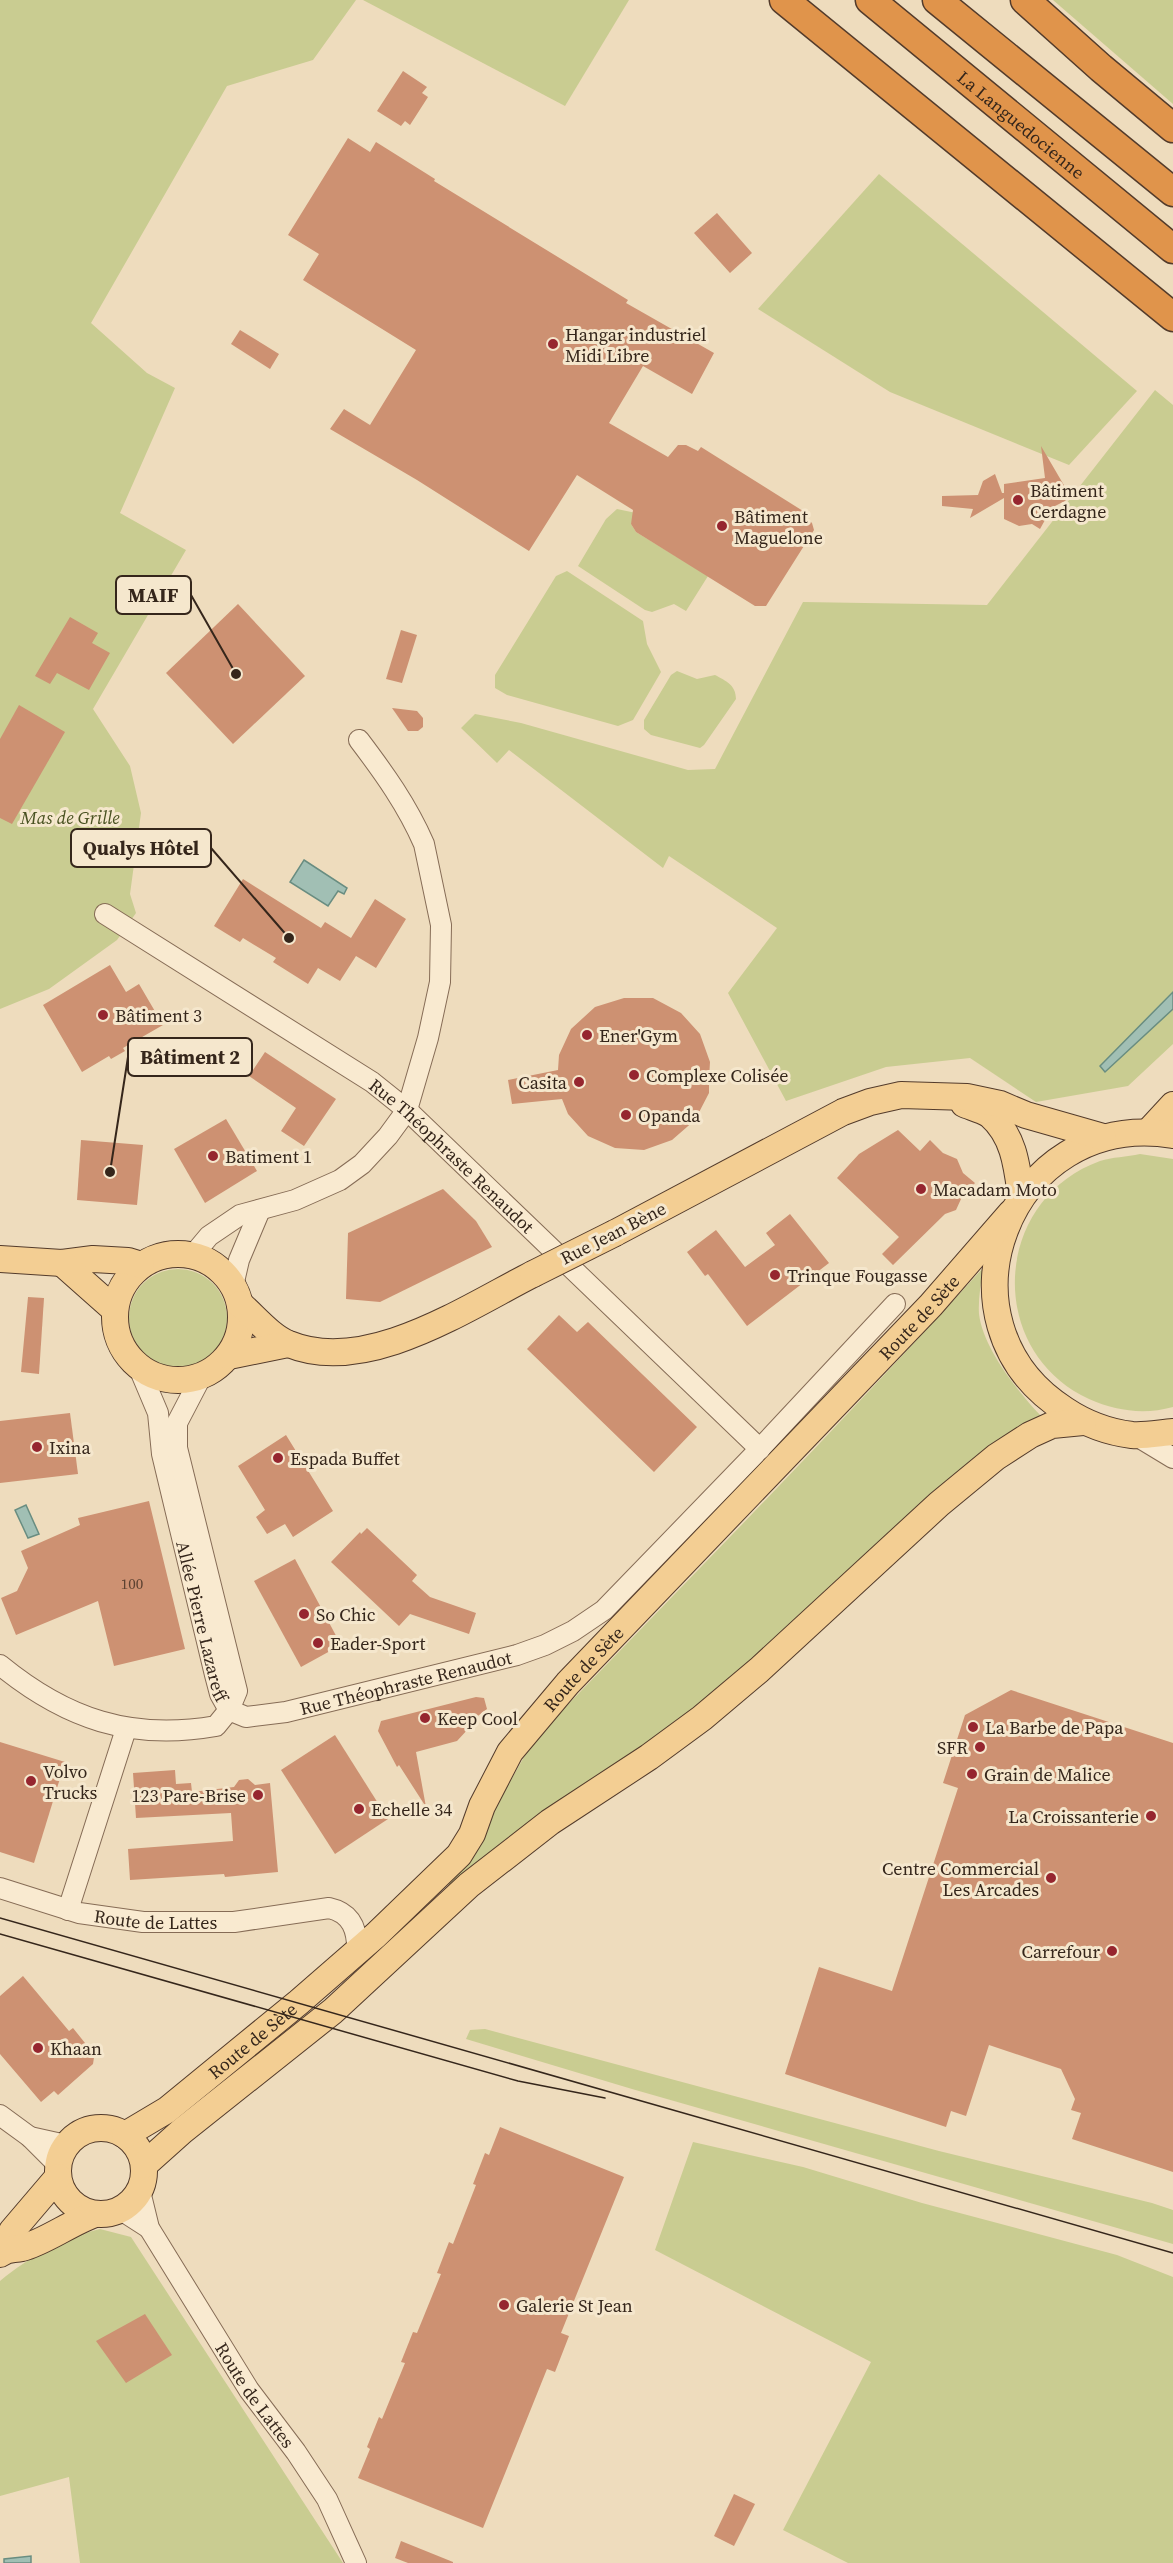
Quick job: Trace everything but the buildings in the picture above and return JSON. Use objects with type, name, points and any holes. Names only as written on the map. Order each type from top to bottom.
[{"type":"highway","points":[[784,0],[1173,317]]},
{"type":"highway","name":"La Languedocienne","points":[[870,0],[1173,249]]},
{"type":"highway","points":[[937,0],[1173,192]]},
{"type":"highway","points":[[1025,0],[1101,69],[1173,128]]},
{"type":"main road","name":"Rue Jean Bène","points":[[229,1356],[288,1344],[318,1351],[347,1351],[380,1347],[448,1317],[615,1233],[843,1112],[870,1102],[901,1095],[967,1097],[1000,1104],[1026,1115],[1103,1137]]},
{"type":"main road","name":"Rue Jean Bène","points":[[932,1095],[989,1114],[1009,1138],[1016,1160],[1016,1204]]},
{"type":"main road","points":[[1103,1137],[1161,1133],[1173,1105]]},
{"type":"main road","name":"Route de Sète","points":[[125,2135],[167,2110],[357,1953],[459,1854],[472,1834],[482,1806],[510,1752],[568,1683],[932,1305],[1044,1170],[1072,1150],[1103,1137]]},
{"type":"main road","points":[[1016,1204],[998,1251],[994,1292],[1002,1332],[1021,1369],[1048,1400],[1083,1422],[1108,1431],[1134,1435],[1173,1432]]},
{"type":"main road","points":[[166,1254],[193,1255],[216,1266],[237,1295],[240,1331],[229,1356],[212,1371],[201,1377],[180,1381],[158,1378],[139,1368],[127,1356],[119,1342],[115,1326],[117,1299],[126,1280],[141,1265],[166,1254]]},
{"type":"main road","points":[[0,1259],[62,1263],[93,1259],[128,1261],[141,1265]]},
{"type":"main road","points":[[62,1263],[115,1310]]},
{"type":"main road","name":"Rue Jean Bène","points":[[237,1295],[288,1344]]},
{"type":"main road","name":"Route de Sète","points":[[144,2165],[182,2131],[333,2011],[477,1878],[550,1822],[649,1757],[702,1718],[759,1670],[939,1504],[996,1457],[1030,1435],[1052,1425],[1083,1422]]},
{"type":"main road","points":[[4,2251],[12,2231],[79,2133],[97,2127],[112,2129],[125,2135],[138,2148],[144,2165],[144,2178],[140,2191],[132,2202],[121,2210],[109,2214],[95,2214],[82,2210],[70,2202],[62,2190],[60,2162]]},
{"type":"main road","points":[[4,2251],[22,2248],[95,2214]]},
{"type":"street","points":[[193,1255],[209,1236],[240,1215],[321,1190],[340,1180],[362,1164],[407,1110],[428,1038],[440,981],[441,926],[424,844],[397,790],[359,740]]},
{"type":"street","name":"Rue Théophraste Renaudot","points":[[105,914],[372,1082],[407,1110],[760,1449]]},
{"type":"street","points":[[237,1295],[239,1260],[260,1210]]},
{"type":"street","name":"Rue Théophraste Renaudot","points":[[229,1710],[246,1717],[286,1712],[517,1655],[545,1646],[573,1630],[604,1610],[760,1449],[895,1304]]},
{"type":"street","name":"Allée Pierre Lazareff","points":[[139,1368],[158,1413],[162,1454],[180,1491],[237,1691],[229,1710]]},
{"type":"street","name":"Allée Pierre Lazareff","points":[[180,1491],[176,1434],[184,1407],[201,1377]]},
{"type":"street","points":[[1134,1435],[1173,1458]]},
{"type":"street","points":[[0,1665],[24,1685],[57,1705],[90,1719],[126,1729],[163,1732],[216,1726],[229,1710]]},
{"type":"street","points":[[68,1910],[126,1729]]},
{"type":"street","name":"Route de Lattes","points":[[0,1888],[68,1910],[105,1918],[143,1922],[213,1923],[264,1919],[329,1908],[340,1911],[349,1918],[357,1938],[357,1953]]},
{"type":"street","points":[[0,2115],[60,2162]]},
{"type":"street","name":"Route de Lattes","points":[[140,2191],[149,2228],[249,2390],[296,2452],[327,2499],[356,2563]]},
{"type":"street","name":"Route de Lattes","points":[[121,2210],[149,2228]]},
{"type":"green space","name":"Mas de Grille","points":[[0,0],[356,0],[313,60],[227,86],[91,323],[147,373],[175,388],[120,513],[186,550],[93,709],[130,766],[141,813],[130,894],[136,913],[117,940],[49,989],[0,1009]]},
{"type":"green space","points":[[363,0],[629,0],[565,106]]},
{"type":"green space","points":[[1053,0],[1173,0],[1173,104]]},
{"type":"green space","points":[[879,174],[1137,391],[1069,465],[890,392],[758,309]]},
{"type":"green space","points":[[1155,390],[1173,405],[1173,1044],[1128,1086],[1036,1102],[970,1058],[886,1067],[786,1101],[728,993],[777,928],[669,856],[663,868],[509,750],[497,763],[461,728],[475,714],[521,723],[688,770],[715,769],[803,602],[987,605]]},
{"type":"green space","points":[[617,509],[636,513],[631,524],[636,532],[708,576],[686,611],[674,604],[652,612],[645,610],[578,566],[606,519]]},
{"type":"green space","points":[[567,571],[643,621],[647,644],[661,672],[633,720],[618,726],[507,695],[495,688],[495,675],[556,576]]},
{"type":"green space","points":[[677,671],[697,679],[715,675],[730,684],[736,694],[736,699],[700,748],[651,735],[644,729],[644,720],[671,675]]},
{"type":"green space","points":[[1140,1154],[1173,1159],[1173,1407],[1151,1411],[1120,1409],[1099,1403],[1055,1377],[1032,1347],[1018,1313],[1015,1277],[1022,1241],[1038,1208],[1064,1180],[1100,1161]]},
{"type":"green space","points":[[983,1268],[979,1314],[987,1341],[1012,1382],[1041,1416],[1008,1433],[977,1456],[796,1622],[701,1704],[641,1750],[502,1844],[451,1887],[446,1881],[482,1831],[528,1750],[552,1721],[823,1439]]},
{"type":"green space","points":[[178,1269],[197,1273],[212,1284],[223,1299],[227,1318],[223,1337],[212,1352],[197,1363],[178,1367],[159,1363],[144,1352],[133,1337],[129,1318],[133,1299],[144,1284],[159,1273]]},
{"type":"green space","points":[[485,2029],[939,2151],[1152,2203],[1173,2210],[1173,2244],[466,2039],[470,2030]]},
{"type":"green space","points":[[693,2142],[803,2167],[922,2203],[1117,2255],[1173,2277],[1173,2563],[848,2563],[783,2530],[871,2362],[655,2250]]},
{"type":"green space","points":[[100,2229],[131,2237],[343,2563],[80,2563],[69,2477],[0,2496],[0,2281],[47,2249]]},
{"type":"water","points":[[304,860],[347,888],[344,894],[338,891],[328,906],[290,882]]},
{"type":"water","points":[[1173,992],[1173,1009],[1105,1072],[1100,1066]]},
{"type":"water","points":[[26,1505],[39,1534],[28,1538],[15,1510]]},
{"type":"water","points":[[31,2556],[31,2563],[4,2563],[4,2559]]},
{"type":"tram line","points":[[0,1918],[1173,2253]]},
{"type":"tram line","points":[[0,1934],[518,2081],[605,2098]]},
{"type":"place","name":"Hangar industriel Midi Libre","points":[[553,344]]},
{"type":"place","name":"Bâtiment Cerdagne","points":[[1018,500]]},
{"type":"place","name":"Bâtiment Maguelone","points":[[722,526]]},
{"type":"place","name":"MAIF","points":[[236,674]]},
{"type":"place","name":"Qualys Hôtel","points":[[289,938]]},
{"type":"place","name":"Bâtiment 3","points":[[103,1015]]},
{"type":"place","name":"Ener'Gym","points":[[587,1035]]},
{"type":"place","name":"Complexe Colisée","points":[[634,1075]]},
{"type":"place","name":"Casita","points":[[579,1082]]},
{"type":"place","name":"Opanda","points":[[626,1115]]},
{"type":"place","name":"Batiment 1","points":[[213,1156]]},
{"type":"place","name":"Bâtiment 2","points":[[110,1172]]},
{"type":"place","name":"Macadam Moto","points":[[921,1189]]},
{"type":"place","name":"Trinque Fougasse","points":[[775,1275]]},
{"type":"place","name":"Ixina","points":[[37,1447]]},
{"type":"place","name":"Espada Buffet","points":[[278,1458]]},
{"type":"place","name":"So Chic","points":[[304,1614]]},
{"type":"place","name":"Eader-Sport","points":[[318,1643]]},
{"type":"place","name":"Keep Cool","points":[[425,1718]]},
{"type":"place","name":"La Barbe de Papa","points":[[973,1727]]},
{"type":"place","name":"SFR","points":[[980,1747]]},
{"type":"place","name":"Grain de Malice","points":[[972,1774]]},
{"type":"place","name":"Volvo Trucks","points":[[31,1781]]},
{"type":"place","name":"123 Pare-Brise","points":[[258,1795]]},
{"type":"place","name":"Echelle 34","points":[[359,1809]]},
{"type":"place","name":"La Croissanterie","points":[[1151,1816]]},
{"type":"place","name":"Centre Commercial Les Arcades","points":[[1051,1878]]},
{"type":"place","name":"Carrefour","points":[[1112,1951]]},
{"type":"place","name":"Khaan","points":[[38,2048]]},
{"type":"place","name":"Galerie St Jean","points":[[504,2305]]}]
